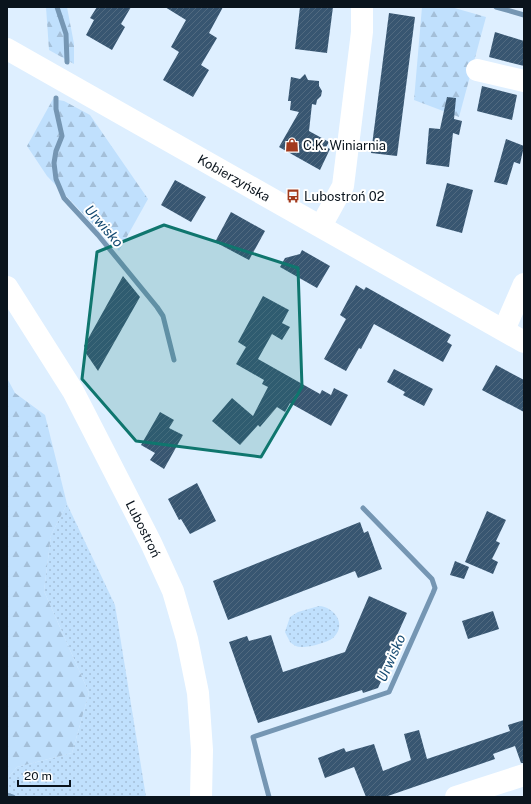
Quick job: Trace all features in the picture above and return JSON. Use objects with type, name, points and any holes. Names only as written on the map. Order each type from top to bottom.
[{"type":"street","points":[[321,226],[343,186],[362,32],[362,7]]},
{"type":"street","name":"Kobierzyńska","points":[[7,49],[126,118],[321,226],[524,342]]},
{"type":"street","points":[[477,70],[524,81]]},
{"type":"street","points":[[504,330],[524,284]]},
{"type":"street","name":"Lubostroń","points":[[7,287],[73,391],[151,543],[173,592],[187,639],[198,693],[202,750],[201,797]]},
{"type":"street","points":[[456,797],[524,774]]},
{"type":"highlighted area","points":[[164,225],[298,268],[302,387],[261,457],[136,441],[82,379],[97,252]]},
{"type":"green space","points":[[46,7],[67,7],[74,44],[74,64],[49,50]]},
{"type":"green space","points":[[422,7],[451,7],[486,17],[459,117],[414,100]]},
{"type":"green space","points":[[53,99],[64,101],[90,115],[148,199],[119,251],[47,176],[27,146]]},
{"type":"green space","points":[[7,378],[15,393],[45,415],[67,504],[51,535],[44,591],[89,693],[72,753],[17,767],[7,779]]},
{"type":"green space","points":[[67,504],[115,605],[146,797],[7,797],[7,779],[17,767],[72,753],[89,693],[44,591],[51,535]]},
{"type":"green space","points":[[319,606],[330,609],[337,617],[339,622],[338,632],[328,641],[308,647],[298,647],[292,644],[285,632],[290,617],[298,612]]},
{"type":"building","points":[[97,7],[131,7],[121,24],[125,27],[112,50],[86,35],[94,20],[90,18]]},
{"type":"building","points":[[165,7],[223,7],[209,33],[217,38],[201,65],[209,70],[193,97],[163,80],[179,52],[171,47],[186,20]]},
{"type":"building","points":[[300,7],[333,7],[327,53],[295,49]]},
{"type":"building","points":[[389,13],[415,17],[397,156],[371,153]]},
{"type":"building","points":[[495,32],[524,41],[524,66],[489,57]]},
{"type":"building","points":[[305,74],[308,80],[319,81],[319,86],[322,91],[316,105],[312,104],[309,131],[329,142],[326,147],[330,149],[320,170],[279,147],[299,112],[290,110],[291,101],[288,101],[291,77],[300,79]]},
{"type":"building","points":[[482,86],[517,95],[512,120],[477,111]]},
{"type":"building","points":[[447,97],[456,98],[454,119],[462,121],[459,135],[453,133],[449,167],[426,164],[429,128],[440,129]]},
{"type":"building","points":[[506,139],[524,146],[520,164],[514,162],[507,185],[494,182]]},
{"type":"building","points":[[175,180],[206,197],[191,222],[161,205]]},
{"type":"building","points":[[447,183],[473,190],[462,233],[436,226]]},
{"type":"building","points":[[231,212],[265,231],[249,260],[215,242]]},
{"type":"building","points":[[302,250],[330,266],[317,288],[280,267],[285,258],[300,254]]},
{"type":"building","points":[[123,276],[140,297],[98,371],[85,352],[87,350],[84,346]]},
{"type":"building","points":[[356,285],[364,290],[366,287],[451,335],[447,342],[452,345],[443,362],[374,324],[361,349],[359,348],[346,371],[324,359],[346,319],[340,315]]},
{"type":"building","points":[[263,296],[289,310],[282,323],[290,327],[282,340],[272,334],[258,359],[320,394],[322,390],[331,395],[334,388],[348,395],[331,426],[290,403],[285,412],[277,407],[260,427],[258,425],[240,445],[212,421],[232,398],[253,416],[268,387],[262,384],[264,380],[236,364],[246,347],[238,342]]},
{"type":"building","points":[[496,365],[524,380],[524,412],[482,390]]},
{"type":"building","points":[[394,369],[433,389],[424,406],[403,395],[405,392],[387,382]]},
{"type":"building","points":[[160,412],[174,420],[169,428],[183,435],[164,469],[150,460],[155,453],[141,445]]},
{"type":"building","points":[[197,483],[216,521],[190,534],[181,519],[179,520],[168,499]]},
{"type":"building","points":[[487,511],[506,520],[496,541],[500,543],[492,559],[498,562],[493,574],[465,562]]},
{"type":"building","points":[[360,522],[364,533],[368,531],[382,569],[358,578],[355,571],[228,620],[213,581]]},
{"type":"building","points":[[455,561],[469,567],[464,579],[450,575]]},
{"type":"building","points":[[369,596],[407,613],[381,671],[385,673],[378,688],[363,693],[362,690],[258,723],[229,642],[247,636],[249,641],[271,635],[283,672],[345,652]]},
{"type":"building","points":[[493,611],[499,629],[468,639],[462,621]]},
{"type":"building","points":[[524,720],[524,763],[521,763],[515,746],[493,754],[495,759],[385,797],[366,797],[354,767],[325,778],[318,758],[344,748],[346,752],[374,744],[383,771],[411,760],[404,734],[419,730],[427,759],[510,731],[508,725]]},
{"type":"waterway","name":"Urwisko","points":[[57,7],[66,34],[67,62]]},
{"type":"waterway","points":[[496,7],[524,15]]},
{"type":"waterway","name":"Urwisko","points":[[56,98],[56,109],[62,136],[56,151],[54,163],[56,179],[64,198],[98,235],[157,307],[163,316],[174,360]]},
{"type":"waterway","name":"Urwisko","points":[[269,797],[253,737],[389,692],[435,588],[432,579],[363,508]]},
{"type":"waterway","points":[[7,795],[13,797]]},
{"type":"place","name":"C.K. Winiarnia","points":[[292,145]]},
{"type":"place","name":"Lubostroń 02","points":[[293,196]]}]
